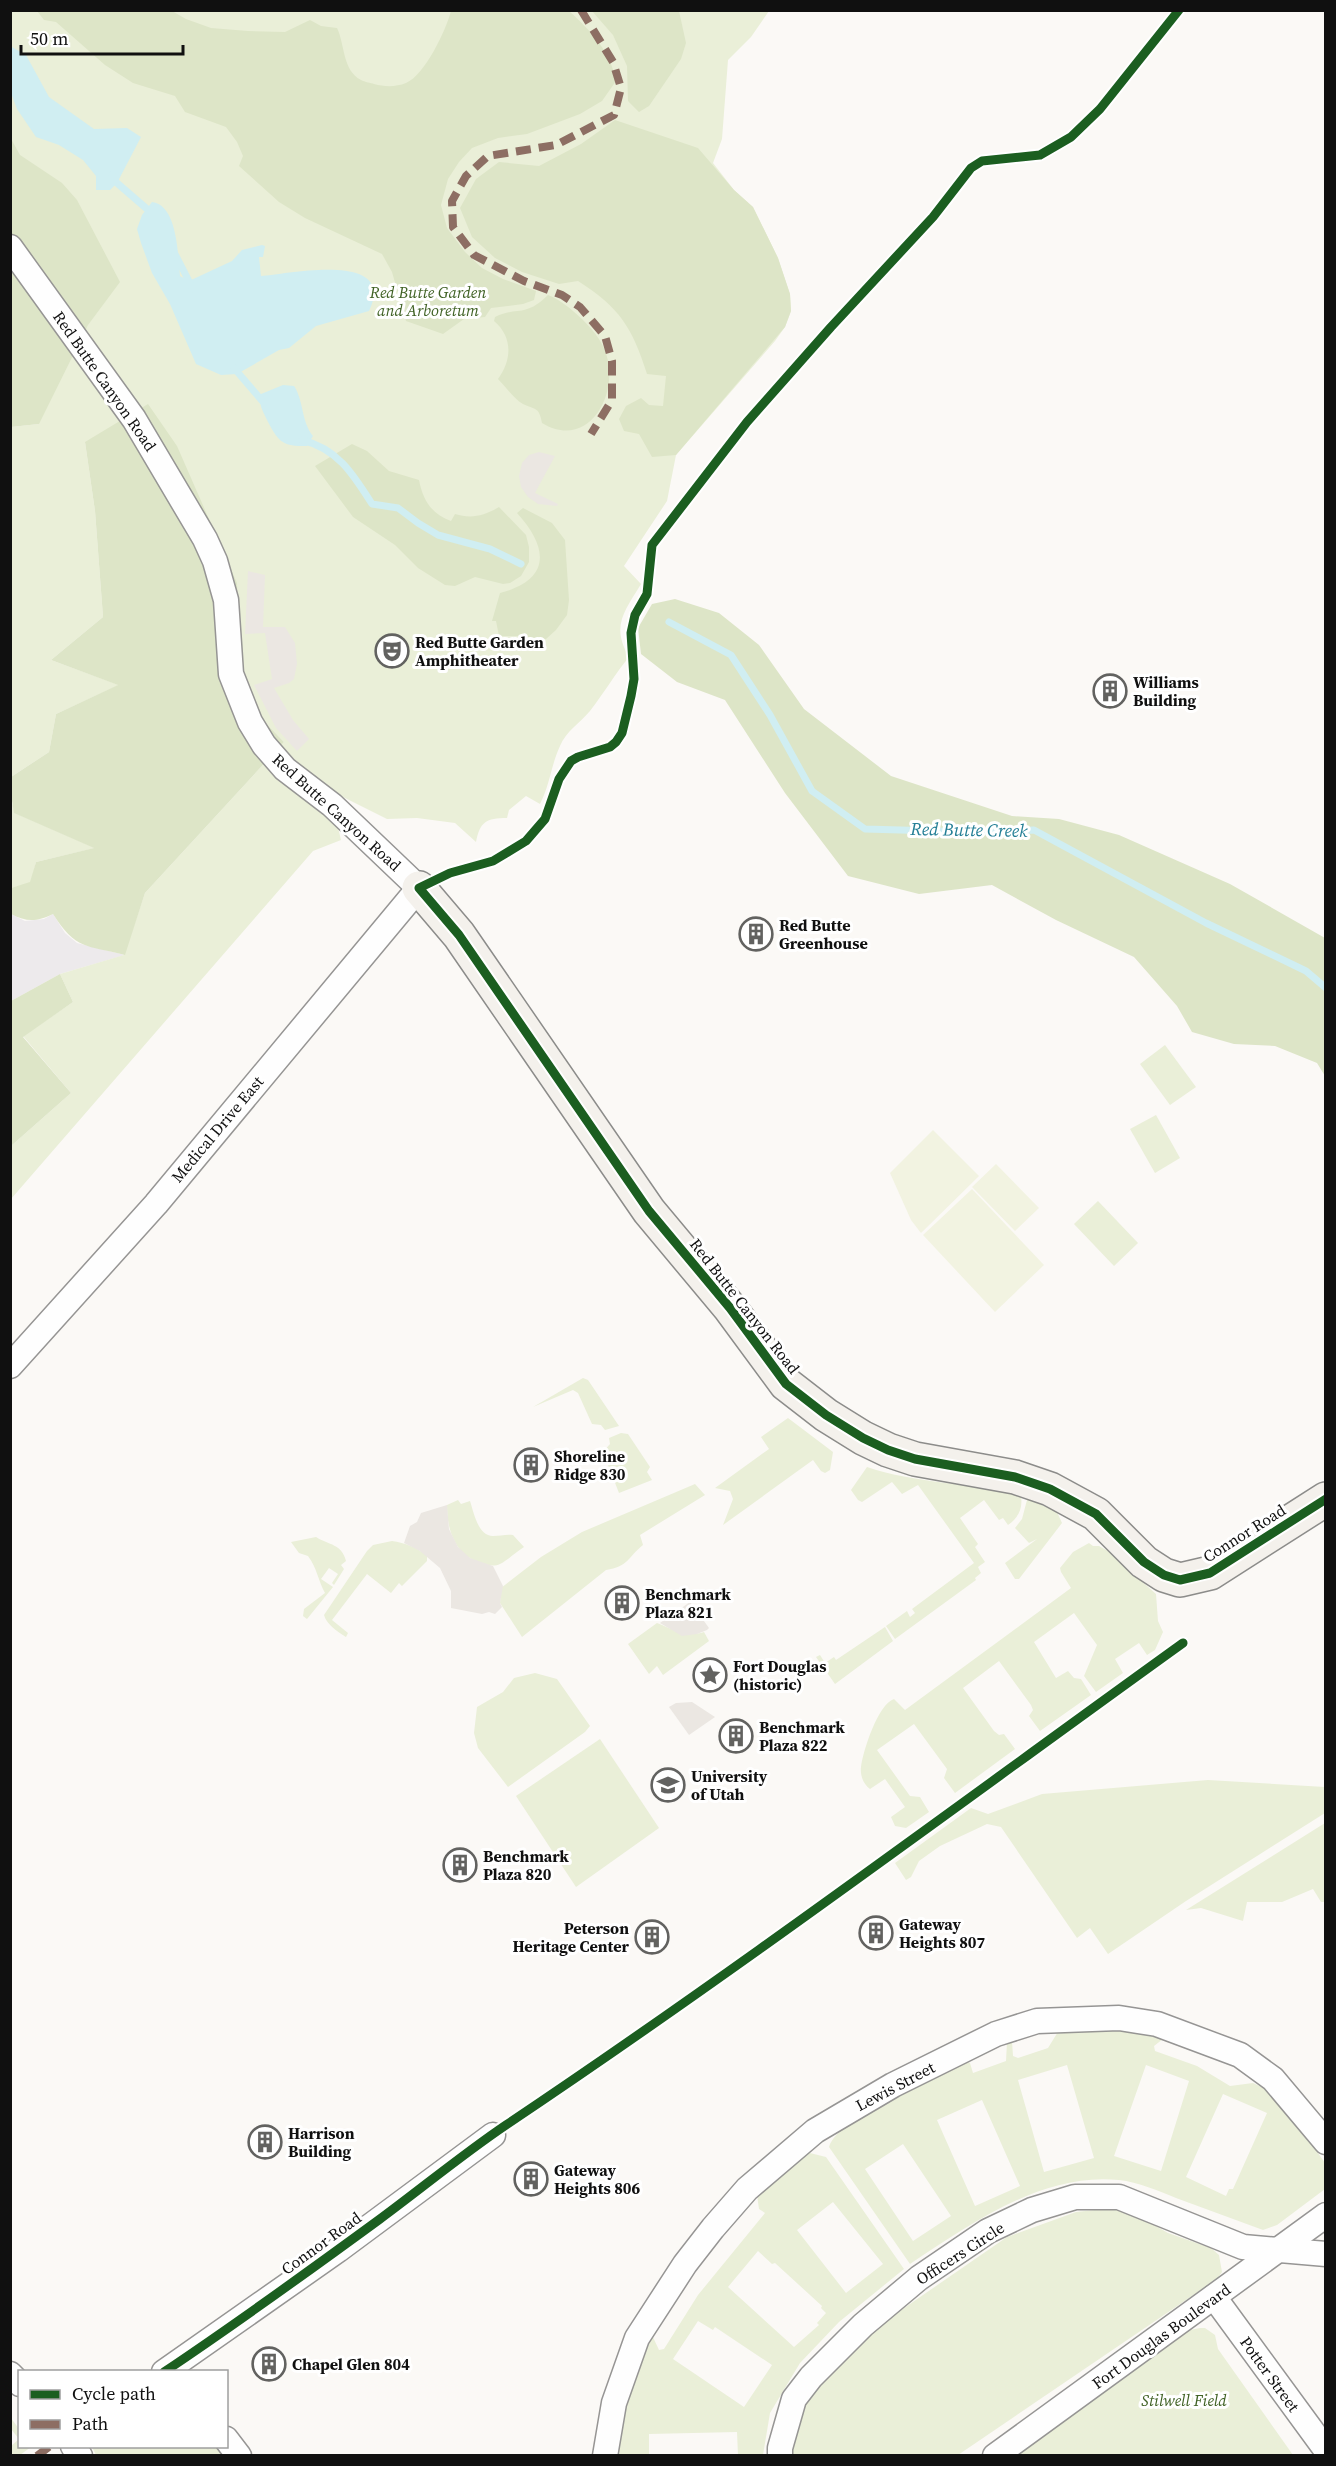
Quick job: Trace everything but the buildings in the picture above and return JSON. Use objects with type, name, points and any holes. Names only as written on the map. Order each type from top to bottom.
[{"type":"street","name":"Red Butte Canyon Road","points":[[10,247],[134,419],[205,539],[215,561],[226,600],[231,674],[250,722],[264,745],[285,769],[332,805],[419,888],[459,936],[649,1211],[730,1308],[786,1384],[834,1420],[888,1450],[915,1459],[1015,1477],[1050,1489],[1096,1514],[1144,1562],[1156,1571],[1173,1578]]},
{"type":"street","name":"Medical Drive East","points":[[10,1366],[156,1204],[419,888]]},
{"type":"street","name":"Connor Road","points":[[1173,1578],[1189,1579],[1210,1573],[1326,1499]]},
{"type":"street","name":"Lewis Street","points":[[605,2456],[614,2403],[637,2338],[686,2264],[747,2189],[814,2131],[893,2085],[996,2034],[1036,2021],[1119,2018],[1157,2024],[1200,2038],[1240,2055],[1274,2079],[1326,2142]]},
{"type":"street","name":"Connor Road","points":[[171,2370],[493,2135]]},
{"type":"street","name":"Officers Circle","points":[[780,2456],[794,2399],[811,2377],[863,2325],[920,2278],[979,2238],[1032,2210],[1075,2197],[1119,2197],[1243,2247],[1326,2254]]},
{"type":"street","name":"Fort Douglas Boulevard","points":[[995,2456],[1326,2215]]},
{"type":"street","name":"Potter Street","points":[[1214,2297],[1326,2450]]},
{"type":"street","points":[[228,2442],[239,2456]]},
{"type":"shaded area","points":[[539,452],[555,456],[535,493],[558,504],[557,506],[538,504],[528,497],[521,487],[519,476],[522,463],[529,455]]},
{"type":"shaded area","points":[[248,571],[265,575],[263,627],[285,627],[295,643],[297,664],[294,679],[274,688],[293,720],[309,739],[297,751],[276,728],[254,685],[272,679],[265,633],[245,634]]},
{"type":"shaded area","points":[[11,914],[25,921],[44,919],[53,914],[65,933],[77,943],[125,955],[60,974],[11,1001]]},
{"type":"shaded area","points":[[447,1505],[449,1529],[458,1547],[470,1558],[493,1566],[503,1586],[500,1603],[502,1607],[495,1614],[451,1608],[451,1591],[440,1568],[420,1551],[404,1543],[410,1526],[417,1522],[421,1513]]},
{"type":"shaded area","points":[[690,1602],[709,1628],[707,1630],[682,1636],[660,1623]]},
{"type":"shaded area","points":[[692,1702],[715,1717],[689,1735],[669,1707],[676,1703]]},
{"type":"green space","name":"Red Butte Garden and Arboretum","points":[[11,11],[769,11],[751,37],[728,60],[722,139],[713,163],[734,190],[753,207],[778,258],[790,294],[791,311],[785,327],[775,341],[676,455],[667,501],[624,566],[641,584],[625,611],[620,628],[629,657],[590,711],[569,731],[557,753],[540,804],[526,796],[509,810],[507,818],[485,822],[476,842],[455,823],[417,818],[387,819],[329,790],[341,840],[313,851],[11,1199],[11,1146],[71,1093],[23,1036],[73,1002],[60,974],[124,955],[145,893],[284,742],[260,717],[242,670],[85,442],[95,511],[103,617],[51,660],[119,685],[56,714],[49,752],[11,777],[11,427],[39,424],[11,195]]},
{"type":"green space","points":[[37,11],[172,11],[211,28],[248,31],[285,32],[310,20],[321,26],[337,28],[347,63],[355,76],[366,82],[390,86],[406,83],[420,71],[440,40],[451,11],[569,11],[592,34],[604,51],[610,60],[616,81],[602,101],[580,114],[527,134],[498,138],[472,148],[459,162],[448,179],[441,205],[447,228],[465,252],[482,268],[503,279],[536,291],[534,300],[523,304],[491,308],[485,317],[464,319],[443,334],[406,321],[392,272],[382,254],[305,218],[279,202],[239,166],[243,156],[237,142],[226,127],[185,112],[175,96],[133,83],[105,65],[56,22],[44,20]]},
{"type":"green space","points":[[592,11],[679,11],[686,43],[681,59],[649,106],[639,112],[628,101],[627,66],[613,35]]},
{"type":"green space","points":[[615,120],[698,148],[734,190],[753,207],[778,258],[790,294],[791,311],[785,327],[676,455],[652,457],[639,434],[624,431],[619,419],[626,406],[641,398],[649,405],[663,406],[666,376],[647,374],[636,343],[623,320],[604,300],[578,281],[559,284],[522,272],[495,258],[472,237],[460,208],[476,179],[499,162],[539,166],[581,144]]},
{"type":"green space","points":[[10,137],[20,155],[62,183],[77,200],[120,282],[88,325],[39,424],[11,427]]},
{"type":"green space","points":[[548,295],[566,305],[587,324],[600,340],[608,359],[609,382],[600,408],[582,427],[570,430],[557,429],[542,423],[536,409],[520,402],[498,379],[506,364],[508,349],[505,334],[494,321],[495,317],[533,307]]},
{"type":"green space","points":[[148,404],[177,446],[237,583],[243,670],[260,717],[284,742],[145,893],[125,955],[83,944],[68,934],[53,914],[32,920],[11,914],[11,888],[30,882],[36,862],[94,848],[14,813],[11,777],[49,752],[56,714],[118,685],[51,660],[103,617],[95,511],[85,442]]},
{"type":"green space","points":[[352,444],[367,451],[389,471],[419,480],[429,506],[439,515],[451,521],[455,514],[477,516],[499,507],[526,535],[529,562],[521,576],[510,583],[503,584],[475,577],[455,586],[445,585],[418,568],[395,545],[353,517],[315,466]]},
{"type":"green space","points":[[523,508],[552,523],[565,540],[569,600],[567,615],[546,639],[521,641],[519,636],[499,636],[496,621],[492,621],[500,593],[529,580],[540,561],[535,538],[517,513]]},
{"type":"green space","points":[[675,599],[719,613],[759,645],[804,709],[891,776],[1012,816],[1059,819],[1119,835],[1230,884],[1325,938],[1325,1076],[1317,1063],[1275,1046],[1234,1044],[1192,1032],[1177,1006],[1134,957],[1056,920],[992,885],[919,894],[848,876],[785,793],[725,700],[677,682],[641,654],[638,628],[652,604]]},
{"type":"green space","points":[[10,795],[15,813],[95,848],[36,862],[31,883],[11,888]]},
{"type":"green space","points":[[60,974],[73,1002],[23,1037],[71,1093],[11,1146],[11,1001]]},
{"type":"green space","points":[[1165,1045],[1196,1087],[1170,1105],[1140,1064]]},
{"type":"green space","points":[[1156,1115],[1180,1158],[1155,1173],[1130,1129]]},
{"type":"green space","points":[[933,1130],[979,1176],[921,1233],[911,1220],[890,1173]]},
{"type":"green space","points":[[996,1164],[1039,1208],[1015,1231],[972,1187]]},
{"type":"green space","points":[[972,1189],[1044,1265],[995,1312],[923,1235]]},
{"type":"green space","points":[[1098,1201],[1138,1243],[1114,1266],[1074,1224]]},
{"type":"green space","points":[[583,1378],[588,1380],[619,1426],[605,1430],[601,1425],[592,1424],[578,1393],[573,1390],[533,1407]]},
{"type":"green space","points":[[788,1418],[833,1452],[830,1470],[825,1473],[821,1471],[813,1460],[723,1525],[733,1499],[730,1491],[715,1488],[769,1449],[761,1437]]},
{"type":"green space","points":[[621,1433],[628,1434],[650,1467],[647,1472],[652,1480],[619,1493],[603,1452],[610,1444],[609,1438]]},
{"type":"green space","points":[[867,1467],[905,1477],[1002,1491],[1021,1496],[1019,1513],[1008,1525],[1003,1518],[999,1520],[984,1500],[960,1518],[978,1544],[975,1547],[985,1562],[978,1567],[981,1573],[975,1578],[976,1580],[895,1639],[886,1626],[907,1611],[910,1617],[915,1613],[912,1609],[974,1563],[918,1485],[902,1494],[892,1482],[862,1502],[858,1500],[851,1490]]},
{"type":"green space","points":[[695,1484],[705,1495],[640,1535],[643,1545],[627,1561],[619,1567],[606,1570],[522,1637],[500,1603],[501,1588],[541,1557],[582,1532]]},
{"type":"green space","points":[[458,1500],[461,1504],[470,1501],[477,1523],[488,1535],[513,1535],[524,1547],[495,1565],[472,1559],[459,1548],[451,1533],[447,1505]]},
{"type":"green space","points":[[1027,1500],[1057,1512],[1062,1523],[1019,1579],[1015,1579],[1005,1563],[1037,1539],[1029,1543],[1015,1528],[1022,1519]]},
{"type":"green space","points":[[316,1537],[338,1548],[346,1561],[341,1565],[344,1569],[334,1585],[332,1583],[338,1574],[329,1568],[321,1579],[333,1587],[307,1619],[303,1616],[304,1609],[325,1593],[308,1556],[299,1553],[291,1542]]},
{"type":"green space","points":[[392,1541],[419,1550],[427,1556],[427,1561],[402,1586],[399,1583],[391,1593],[367,1574],[332,1620],[348,1633],[346,1637],[330,1625],[324,1615],[367,1551],[373,1545]]},
{"type":"green space","points":[[1089,1543],[1108,1551],[1156,1594],[1158,1621],[1163,1632],[1155,1650],[1147,1655],[1139,1643],[1115,1659],[1123,1673],[1096,1692],[1084,1676],[1097,1645],[1074,1613],[1034,1642],[1056,1678],[1068,1671],[1074,1678],[1081,1679],[1091,1695],[1040,1731],[1029,1716],[1033,1710],[1031,1705],[999,1661],[963,1688],[994,1731],[999,1735],[1004,1734],[1015,1749],[955,1793],[944,1778],[947,1769],[914,1724],[877,1750],[910,1796],[920,1797],[929,1812],[906,1828],[895,1826],[891,1817],[905,1807],[885,1779],[870,1789],[861,1773],[868,1740],[882,1709],[894,1699],[905,1710],[1071,1588],[1060,1568],[1073,1552]]},
{"type":"green space","points":[[657,1623],[685,1633],[704,1632],[709,1641],[663,1675],[657,1666],[649,1674],[628,1644]]},
{"type":"green space","points":[[885,1627],[893,1641],[835,1684],[816,1657],[820,1655],[825,1663],[834,1657],[836,1660]]},
{"type":"green space","points":[[535,1673],[557,1679],[590,1726],[585,1732],[508,1787],[478,1748],[474,1733],[477,1707],[503,1692],[514,1678]]},
{"type":"green space","points":[[600,1739],[659,1828],[576,1887],[516,1796]]},
{"type":"green space","points":[[1208,1780],[1325,1787],[1325,1813],[1186,1901],[1108,1954],[1090,1928],[1077,1938],[1001,1827],[987,1824],[940,1846],[919,1861],[911,1877],[906,1880],[895,1863],[971,1808],[988,1814],[1042,1794]]},
{"type":"green space","points":[[1325,1823],[1325,1902],[1321,1902],[1313,1889],[1282,1902],[1247,1902],[1243,1921],[1201,1908],[1186,1910]]},
{"type":"green space","points":[[1061,2027],[1103,2027],[1162,2035],[1163,2039],[1154,2046],[1155,2051],[1197,2066],[1230,2086],[1253,2083],[1277,2094],[1325,2163],[1325,2189],[1277,2225],[1263,2230],[1134,2183],[1119,2180],[1090,2180],[1062,2184],[1008,2204],[910,2264],[829,2147],[837,2135],[851,2122],[912,2087],[966,2061],[970,2063],[973,2073],[1006,2061],[1007,2042],[1012,2041],[1013,2056],[1018,2058],[1048,2048]],"holes":[[[1067,2065],[1094,2158],[1044,2172],[1018,2080]],[[1146,2065],[1189,2081],[1161,2171],[1114,2156]],[[1223,2094],[1267,2113],[1233,2189],[1229,2189],[1226,2196],[1186,2177]],[[982,2100],[1020,2186],[975,2206],[937,2120]],[[903,2144],[951,2216],[913,2241],[865,2169]]]},
{"type":"green space","points":[[806,2152],[826,2157],[904,2269],[839,2322],[800,2363],[770,2413],[763,2455],[738,2455],[737,2432],[649,2434],[649,2455],[615,2456],[619,2424],[628,2394],[652,2335],[659,2350],[664,2349],[698,2295],[765,2213],[759,2209],[757,2195]],"holes":[[[833,2202],[883,2264],[846,2293],[797,2230]],[[758,2251],[772,2264],[775,2263],[822,2306],[821,2308],[826,2313],[817,2323],[819,2325],[794,2347],[728,2287]],[[698,2321],[713,2330],[715,2327],[772,2365],[744,2407],[673,2359]]]},
{"type":"green space","points":[[1123,2207],[1168,2233],[1211,2248],[1219,2255],[1222,2272],[1217,2279],[958,2455],[790,2456],[790,2444],[808,2397],[839,2362],[881,2324],[1007,2237],[1076,2212]]},
{"type":"green space","name":"Stilwell Field","points":[[1205,2328],[1215,2335],[1218,2349],[1293,2455],[1011,2456],[1170,2341],[1190,2330]]},
{"type":"green space","points":[[11,2418],[18,2428],[18,2438],[11,2429]]},
{"type":"green space","points":[[18,2440],[18,2448],[30,2448],[20,2455],[11,2455],[11,2446]]},
{"type":"green space","points":[[92,2448],[221,2448],[226,2455],[96,2455]]},
{"type":"water","points":[[10,46],[26,55],[49,97],[94,129],[127,128],[141,137],[117,183],[110,190],[96,190],[96,176],[83,160],[59,145],[36,137],[17,109],[11,93]]},
{"type":"water","points":[[152,202],[161,205],[172,222],[180,276],[189,281],[232,261],[242,250],[262,245],[265,246],[263,257],[259,257],[261,276],[315,270],[355,273],[368,280],[374,292],[369,311],[316,326],[289,348],[279,350],[237,374],[221,375],[196,364],[170,304],[152,273],[137,229],[142,215]]},
{"type":"water","points":[[283,385],[294,386],[300,398],[306,424],[313,436],[307,446],[286,444],[278,438],[262,410],[261,394]]},
{"type":"waterway","points":[[112,175],[117,183],[154,215]]},
{"type":"waterway","points":[[175,254],[193,289]]},
{"type":"waterway","name":"Red Butte Creek","points":[[234,368],[264,403]]},
{"type":"waterway","name":"Red Butte Creek","points":[[302,440],[315,444],[335,456],[351,473],[372,504],[398,508],[438,535],[490,549],[521,564]]},
{"type":"waterway","name":"Red Butte Creek","points":[[669,622],[731,655],[770,715],[812,791],[865,829],[971,832],[1034,830],[1206,923],[1306,971],[1326,988]]},
{"type":"marked path","points":[[581,10],[613,62],[621,88],[614,115],[556,145],[488,156],[466,176],[452,201],[453,227],[474,255],[524,281],[562,295],[580,307],[605,336],[612,361],[612,400],[591,434]]},
{"type":"marked path","points":[[37,2456],[47,2448]]},
{"type":"cycle path","points":[[1179,10],[1100,109],[1071,137],[1040,155],[982,161],[971,168],[933,217],[747,422],[652,545],[647,594],[635,615],[631,633],[634,679],[631,696],[622,733],[616,742],[610,747],[571,761],[559,779],[545,819],[526,841],[493,861],[450,873],[419,888],[459,935],[649,1211],[730,1308],[786,1384],[826,1415],[863,1438],[915,1459],[1015,1477],[1050,1489],[1096,1514],[1144,1562],[1164,1575],[1180,1580],[1210,1573],[1326,1499]]},
{"type":"cycle path","points":[[167,2370],[327,2258],[490,2136],[762,1948],[1183,1643]]},
{"type":"place","name":"Red Butte Garden Amphitheater","points":[[392,651]]},
{"type":"place","name":"Williams Building","points":[[1110,691]]},
{"type":"place","name":"Red Butte Greenhouse","points":[[756,934]]},
{"type":"place","name":"Shoreline Ridge 830","points":[[531,1465]]},
{"type":"place","name":"Benchmark Plaza 821","points":[[622,1603]]},
{"type":"place","name":"Fort Douglas (historic)","points":[[710,1675]]},
{"type":"place","name":"Benchmark Plaza 822","points":[[736,1736]]},
{"type":"place","name":"University of Utah","points":[[668,1785]]},
{"type":"place","name":"Benchmark Plaza 820","points":[[460,1865]]},
{"type":"place","name":"Gateway Heights 807","points":[[876,1933]]},
{"type":"place","name":"Peterson Heritage Center","points":[[652,1937]]},
{"type":"place","name":"Harrison Building","points":[[265,2142]]},
{"type":"place","name":"Gateway Heights 806","points":[[531,2179]]},
{"type":"place","name":"Chapel Glen 804","points":[[269,2364]]}]
